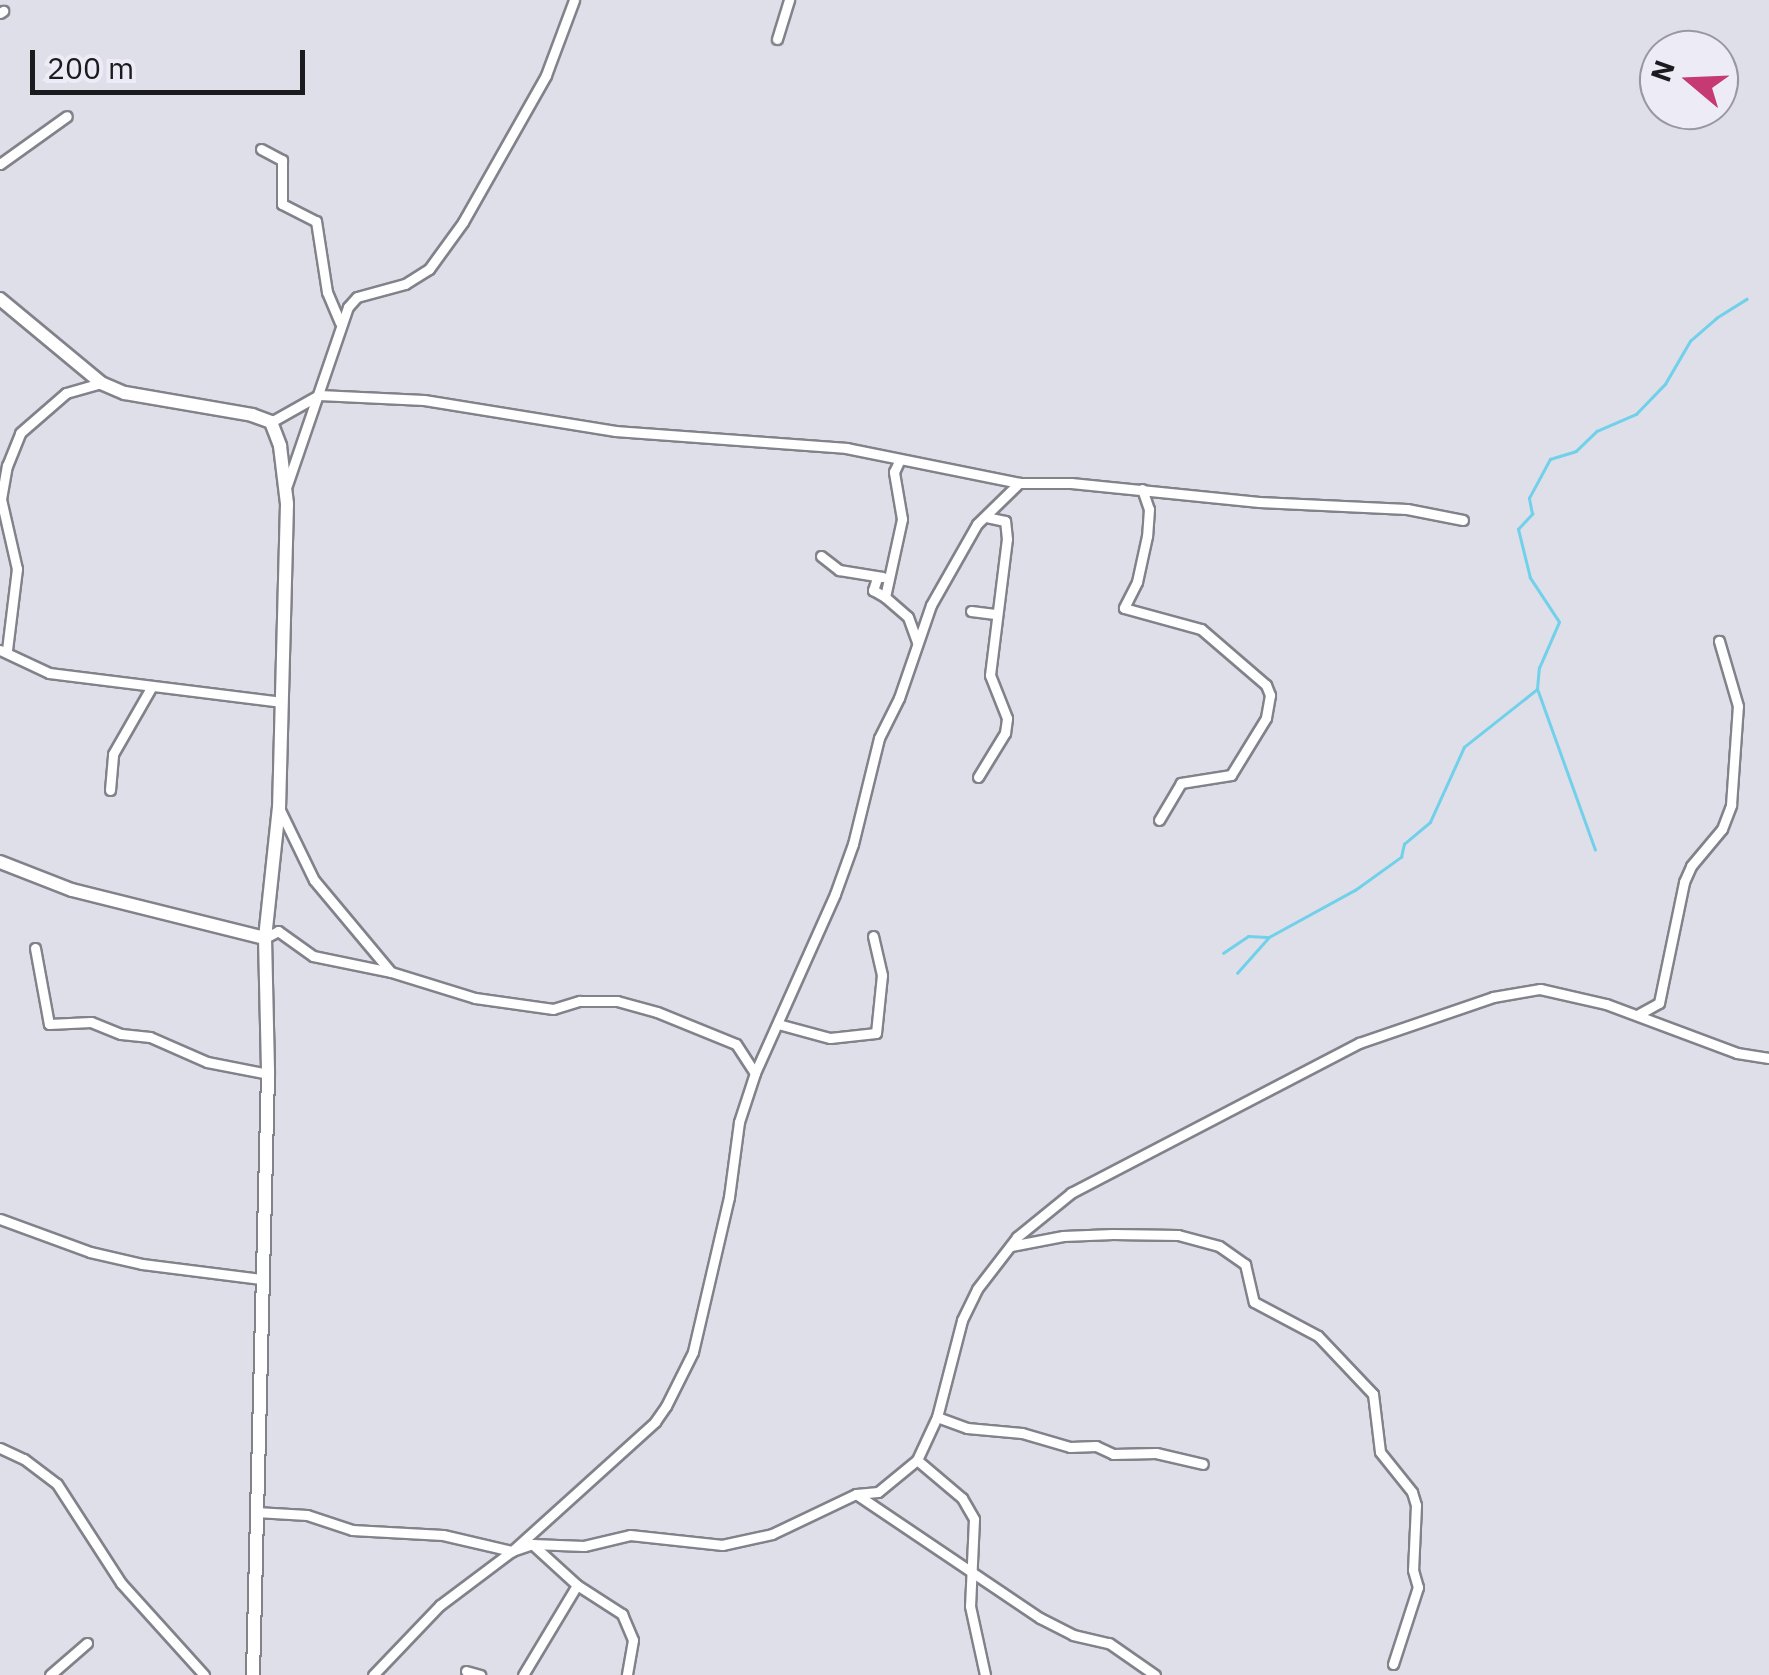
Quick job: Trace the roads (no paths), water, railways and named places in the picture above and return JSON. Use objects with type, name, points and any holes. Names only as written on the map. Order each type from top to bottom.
[{"type":"street","points":[[287,487],[340,322],[357,297],[404,284],[429,270],[462,222],[546,75],[574,0]]},
{"type":"street","points":[[777,39],[789,0]]},
{"type":"street","points":[[0,164],[67,116]]},
{"type":"street","points":[[261,149],[282,160],[282,204],[316,221],[327,292],[340,322]]},
{"type":"street","points":[[0,299],[102,384],[125,393],[232,410],[271,422],[319,396],[424,400],[616,431],[787,440],[1019,484],[1407,509],[1463,520]]},
{"type":"street","points":[[102,384],[66,393],[20,434],[7,466],[1,499],[16,569],[4,650],[49,674],[282,702]]},
{"type":"street","points":[[253,1675],[268,1074],[265,938],[279,807],[287,487],[271,422]]},
{"type":"street","points":[[894,458],[902,519],[882,578],[873,590],[911,621],[918,646]]},
{"type":"street","points":[[373,1675],[440,1605],[512,1551],[655,1422],[676,1391],[693,1352],[729,1198],[739,1122],[756,1072],[835,894],[853,844],[879,738],[931,605],[977,524],[1019,484]]},
{"type":"street","points":[[1142,489],[1149,509],[1147,536],[1138,582],[1124,608],[1201,630],[1266,686],[1270,694],[1266,718],[1231,775],[1181,783],[1159,820]]},
{"type":"street","points":[[978,777],[1005,732],[1007,718],[990,682],[995,614],[1004,568],[1002,499]]},
{"type":"street","points":[[986,516],[1005,520]]},
{"type":"street","points":[[820,556],[839,570],[882,578]]},
{"type":"street","points":[[971,612],[995,614]]},
{"type":"street","points":[[1638,1014],[1660,1003],[1684,882],[1722,828],[1731,805],[1738,706],[1719,641]]},
{"type":"street","points":[[110,790],[113,754],[150,688]]},
{"type":"street","points":[[279,807],[314,880],[391,972]]},
{"type":"street","points":[[0,862],[72,890],[265,938],[278,930],[312,956],[391,972],[469,997],[548,1009],[580,1002],[617,1001],[657,1012],[736,1044],[756,1072]]},
{"type":"street","points":[[778,1024],[830,1038],[876,1032],[882,975],[873,936]]},
{"type":"street","points":[[35,948],[49,1024],[91,1022],[121,1034],[150,1037],[207,1062],[268,1074]]},
{"type":"street","points":[[256,1512],[308,1515],[352,1530],[443,1535],[512,1551],[532,1544],[584,1546],[630,1536],[722,1545],[772,1534],[856,1494],[878,1492],[917,1460],[937,1418],[962,1320],[977,1290],[1009,1247],[1071,1194],[1298,1072],[1419,1018],[1516,991],[1540,990],[1638,1014],[1737,1053],[1769,1058]]},
{"type":"street","points":[[0,1219],[90,1252],[142,1264],[261,1280]]},
{"type":"street","points":[[1009,1247],[1063,1236],[1178,1235],[1231,1251],[1244,1264],[1254,1302],[1326,1344],[1373,1394],[1380,1452],[1412,1492],[1416,1505],[1413,1570],[1418,1587],[1393,1664]]},
{"type":"street","points":[[937,1418],[967,1428],[1022,1433],[1070,1447],[1096,1446],[1123,1454],[1156,1453],[1203,1464]]},
{"type":"street","points":[[0,1448],[57,1484],[121,1583],[204,1675]]},
{"type":"street","points":[[917,1460],[970,1509],[975,1530],[970,1571],[971,1619],[985,1675]]},
{"type":"street","points":[[856,1494],[1058,1628],[1110,1643],[1155,1675]]},
{"type":"street","points":[[532,1544],[577,1584],[622,1614],[630,1626],[633,1652],[627,1675]]},
{"type":"street","points":[[523,1675],[577,1584]]},
{"type":"street","points":[[50,1675],[87,1643]]},
{"type":"street","points":[[466,1670],[480,1675]]},
{"type":"waterway","points":[[1595,850],[1537,689],[1539,668],[1559,622],[1530,578],[1518,529],[1532,514],[1529,498],[1550,459],[1576,451],[1597,431],[1636,414],[1665,384],[1690,341],[1716,318],[1747,299]]},
{"type":"waterway","points":[[1237,973],[1269,937],[1355,890],[1401,857],[1404,844],[1430,822],[1464,747],[1536,690]]},
{"type":"waterway","points":[[1223,953],[1248,936],[1267,937]]}]
